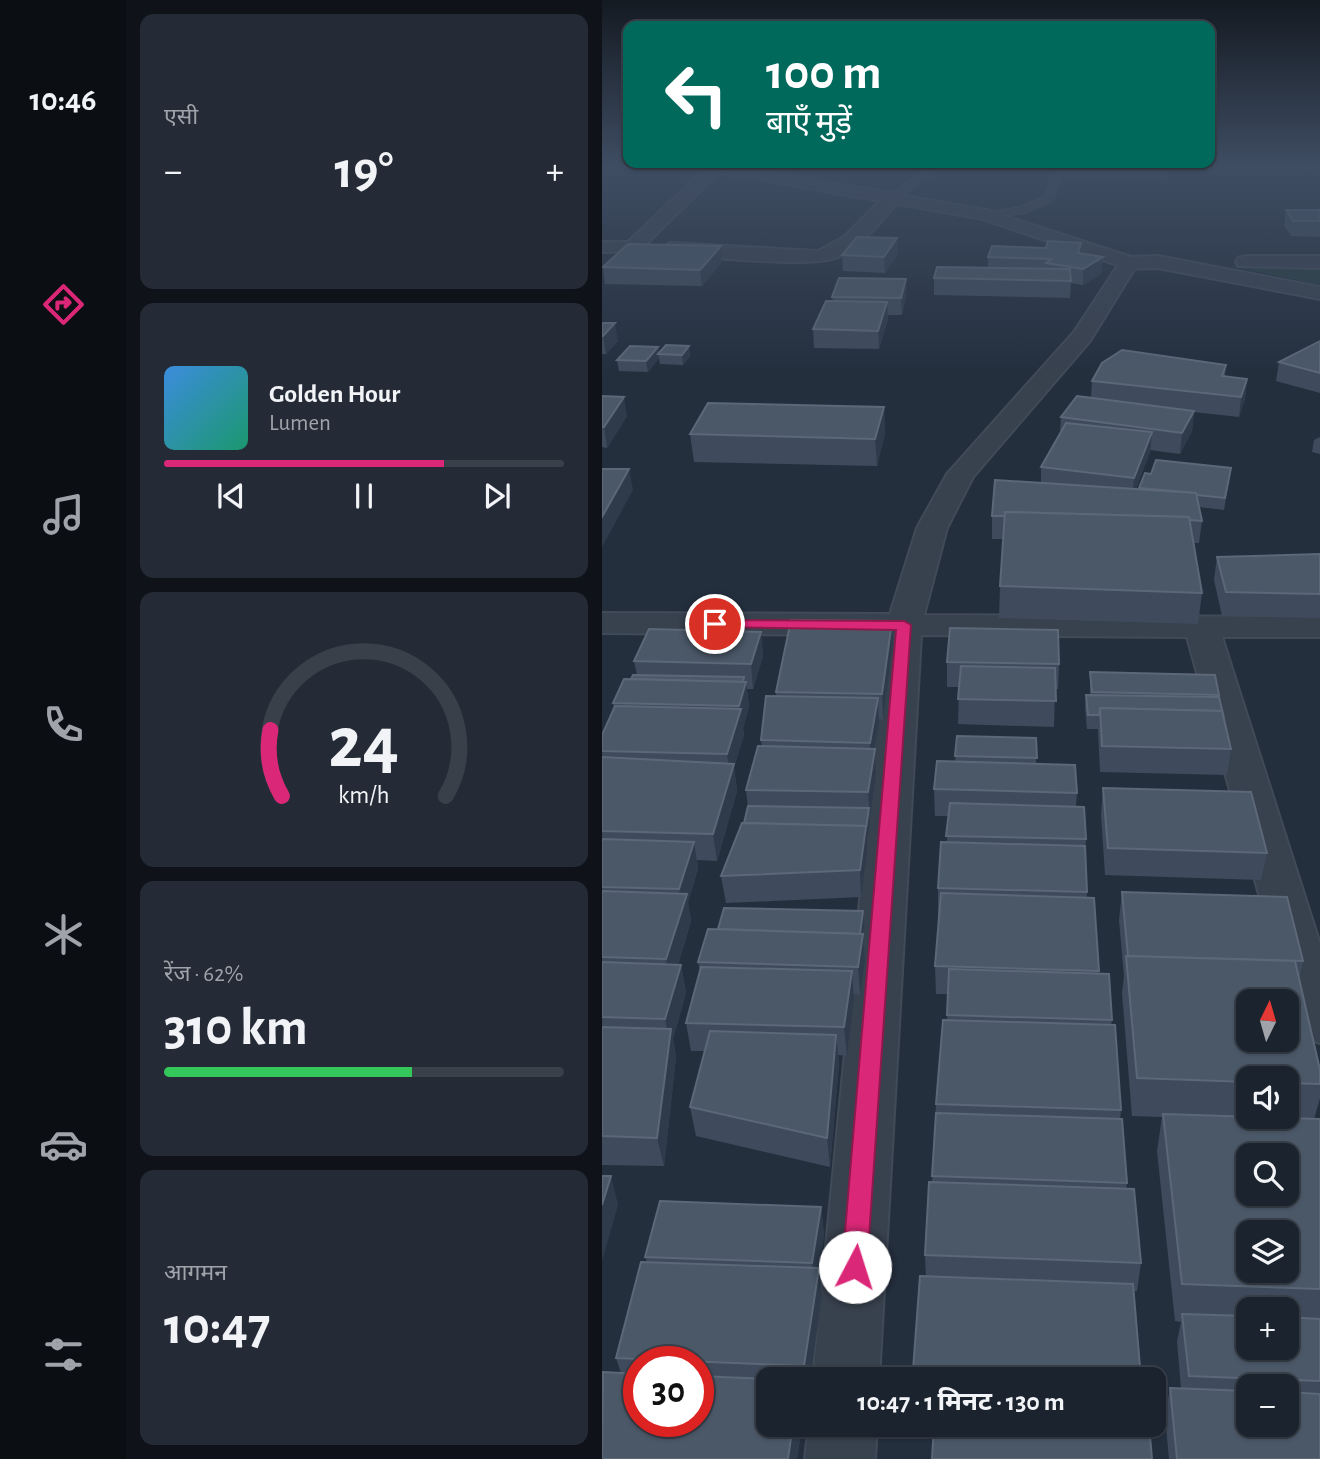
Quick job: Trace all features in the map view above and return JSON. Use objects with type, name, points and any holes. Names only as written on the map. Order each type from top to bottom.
[{"type":"street","points":[[634,247],[647,234]]},
{"type":"street","points":[[602,247],[820,257],[832,254],[856,234]]},
{"type":"street","points":[[1050,234],[1144,262],[1320,293]]},
{"type":"street","points":[[1144,262],[1320,262]]},
{"type":"street","points":[[847,1367],[904,625],[932,528],[961,474],[1144,262]]},
{"type":"street","points":[[1201,626],[1320,1023]]},
{"type":"street","points":[[604,627],[1320,627]]},
{"type":"street","points":[[840,1459],[841,1437]]},
{"type":"green space","points":[[1229,266],[1320,266],[1320,285]]},
{"type":"building","points":[[857,237],[897,238],[884,257],[842,255]]},
{"type":"building","points":[[1048,241],[1081,243],[1078,253],[1103,257],[1083,269],[1046,263],[1051,259],[988,257],[992,246],[1046,248]]},
{"type":"building","points":[[628,244],[721,246],[700,270],[603,267]]},
{"type":"building","points":[[937,267],[1070,269],[1071,281],[934,278]]},
{"type":"building","points":[[839,278],[906,279],[901,298],[832,297]]},
{"type":"building","points":[[826,301],[887,302],[878,331],[813,329]]},
{"type":"building","points":[[602,323],[615,323],[603,336],[602,336]]},
{"type":"building","points":[[1320,341],[1320,373],[1279,362]]},
{"type":"building","points":[[666,345],[689,346],[682,355],[658,354]]},
{"type":"building","points":[[630,346],[658,347],[646,361],[617,360]]},
{"type":"building","points":[[1122,350],[1226,365],[1222,376],[1247,379],[1241,397],[1092,381],[1102,363]]},
{"type":"building","points":[[602,396],[624,397],[604,427],[602,427]]},
{"type":"building","points":[[1077,396],[1194,411],[1182,433],[1061,417]]},
{"type":"building","points":[[708,403],[884,407],[875,439],[690,434]]},
{"type":"building","points":[[1066,423],[1152,432],[1134,478],[1041,467]]},
{"type":"building","points":[[1156,460],[1231,468],[1225,498],[1139,488],[1145,473],[1151,474]]},
{"type":"building","points":[[602,469],[629,469],[602,517]]},
{"type":"building","points":[[995,480],[1196,493],[1202,521],[1190,520],[1189,517],[1005,512],[1005,516],[992,516]]},
{"type":"building","points":[[1005,512],[1189,517],[1202,593],[1000,586]]},
{"type":"building","points":[[1320,554],[1320,594],[1226,592],[1217,557]]},
{"type":"building","points":[[791,620],[892,621],[882,694],[776,692]]},
{"type":"building","points":[[950,628],[1058,630],[1059,664],[947,662]]},
{"type":"building","points":[[649,629],[761,632],[751,664],[634,661]]},
{"type":"building","points":[[961,666],[1055,668],[1056,701],[958,699]]},
{"type":"building","points":[[1090,672],[1215,675],[1219,695],[1092,692]]},
{"type":"building","points":[[633,675],[744,677],[743,682],[631,679]]},
{"type":"building","points":[[624,679],[746,682],[739,706],[613,703]]},
{"type":"building","points":[[1086,695],[1219,697],[1224,718],[1222,711],[1100,708],[1099,715],[1088,715]]},
{"type":"building","points":[[766,696],[878,698],[870,743],[761,740]]},
{"type":"building","points":[[615,706],[741,709],[727,754],[602,751],[602,735]]},
{"type":"building","points":[[1100,708],[1222,711],[1231,749],[1102,746]]},
{"type":"building","points":[[957,736],[1036,738],[1037,758],[955,756]]},
{"type":"building","points":[[758,746],[875,749],[868,792],[746,790]]},
{"type":"building","points":[[602,757],[734,764],[713,834],[602,831]]},
{"type":"building","points":[[937,761],[1075,765],[1077,793],[934,789]]},
{"type":"building","points":[[1103,788],[1251,792],[1267,853],[1108,848]]},
{"type":"building","points":[[950,803],[1084,807],[1086,839],[946,836]]},
{"type":"building","points":[[748,806],[869,808],[866,828],[744,823]]},
{"type":"building","points":[[742,823],[866,826],[860,870],[721,876]]},
{"type":"building","points":[[602,839],[694,842],[679,889],[602,887]]},
{"type":"building","points":[[941,842],[1085,846],[1087,892],[938,888]]},
{"type":"building","points":[[602,891],[687,894],[666,959],[602,957]]},
{"type":"building","points":[[1122,892],[1287,897],[1303,961],[1128,956]]},
{"type":"building","points":[[941,893],[1094,898],[1099,971],[935,966]]},
{"type":"building","points":[[724,908],[863,911],[860,934],[718,929]]},
{"type":"building","points":[[708,929],[863,934],[858,967],[698,962]]},
{"type":"building","points":[[1126,956],[1295,961],[1320,1070],[1320,1084],[1299,1083],[1299,1066],[1236,1066],[1236,1082],[1137,1078]]},
{"type":"building","points":[[602,962],[681,965],[665,1019],[602,1017]]},
{"type":"building","points":[[701,967],[852,971],[844,1027],[686,1023]]},
{"type":"building","points":[[949,969],[1109,974],[1112,1020],[947,1015]]},
{"type":"building","points":[[943,1020],[1115,1025],[1121,1110],[936,1104]]},
{"type":"building","points":[[602,1027],[671,1029],[657,1138],[602,1136]]},
{"type":"building","points":[[710,1031],[836,1035],[827,1138],[690,1107]]},
{"type":"building","points":[[936,1113],[1122,1119],[1127,1183],[932,1176]]},
{"type":"building","points":[[1163,1114],[1236,1116],[1236,1129],[1299,1129],[1299,1118],[1320,1119],[1320,1289],[1182,1284]]},
{"type":"building","points":[[602,1176],[611,1176],[602,1205]]},
{"type":"building","points":[[929,1182],[1134,1189],[1141,1263],[925,1255]]},
{"type":"building","points":[[660,1201],[821,1207],[812,1263],[645,1257]]},
{"type":"building","points":[[641,1262],[819,1268],[804,1366],[714,1362],[714,1346],[623,1346],[623,1358],[616,1358]]},
{"type":"building","points":[[920,1276],[1133,1284],[1140,1367],[913,1367]]},
{"type":"building","points":[[1182,1314],[1236,1316],[1236,1360],[1299,1360],[1299,1318],[1320,1319],[1320,1381],[1299,1380],[1299,1374],[1236,1374],[1236,1378],[1189,1376]]},
{"type":"building","points":[[603,1372],[623,1373],[623,1437],[714,1437],[714,1377],[756,1378],[756,1437],[791,1437],[788,1459],[602,1459]]},
{"type":"building","points":[[1170,1388],[1236,1391],[1236,1437],[1299,1437],[1299,1393],[1320,1394],[1320,1459],[1177,1459]]},
{"type":"building","points":[[933,1437],[1150,1437],[1152,1459],[932,1459]]},
{"type":"route","points":[[715,624],[904,625],[855,1267]]}]
